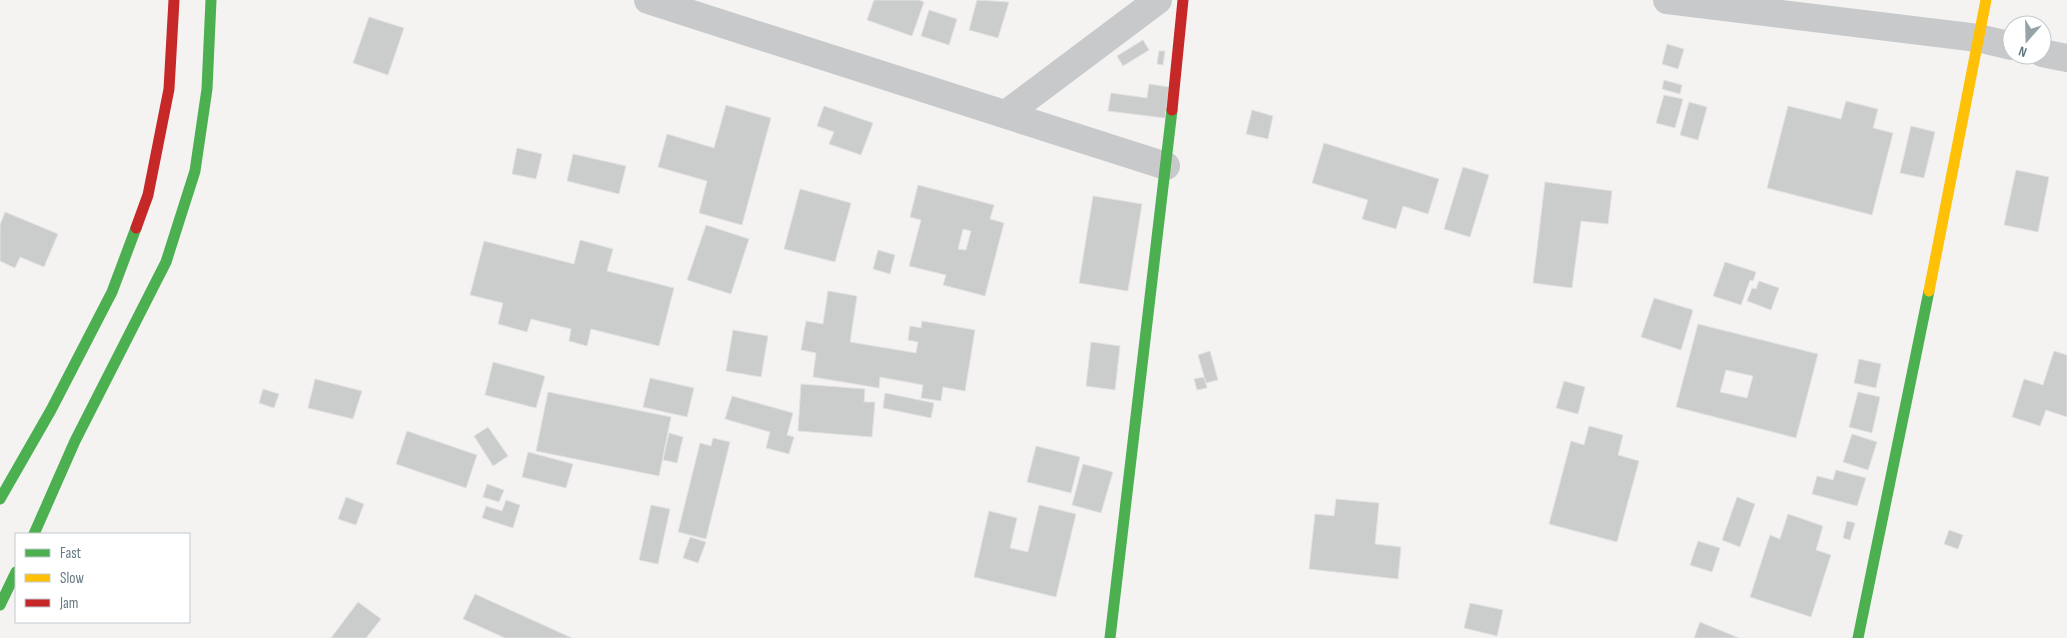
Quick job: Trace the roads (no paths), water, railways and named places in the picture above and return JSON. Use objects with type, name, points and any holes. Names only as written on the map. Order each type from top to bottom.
[{"type":"street","points":[[0,498],[51,410],[112,292],[148,195],[169,89],[174,0]]},
{"type":"street","points":[[34,533],[75,441],[166,262],[195,171],[207,89],[211,0]]},
{"type":"street","points":[[648,0],[1166,166]]},
{"type":"street","points":[[1006,114],[1158,0]]},
{"type":"street","points":[[1110,638],[1166,166],[1183,0]]},
{"type":"street","points":[[1667,0],[1978,38],[2002,44]]},
{"type":"street","points":[[1858,638],[1986,0]]},
{"type":"street","points":[[2052,55],[2067,58]]},
{"type":"street","points":[[0,606],[15,574]]}]
